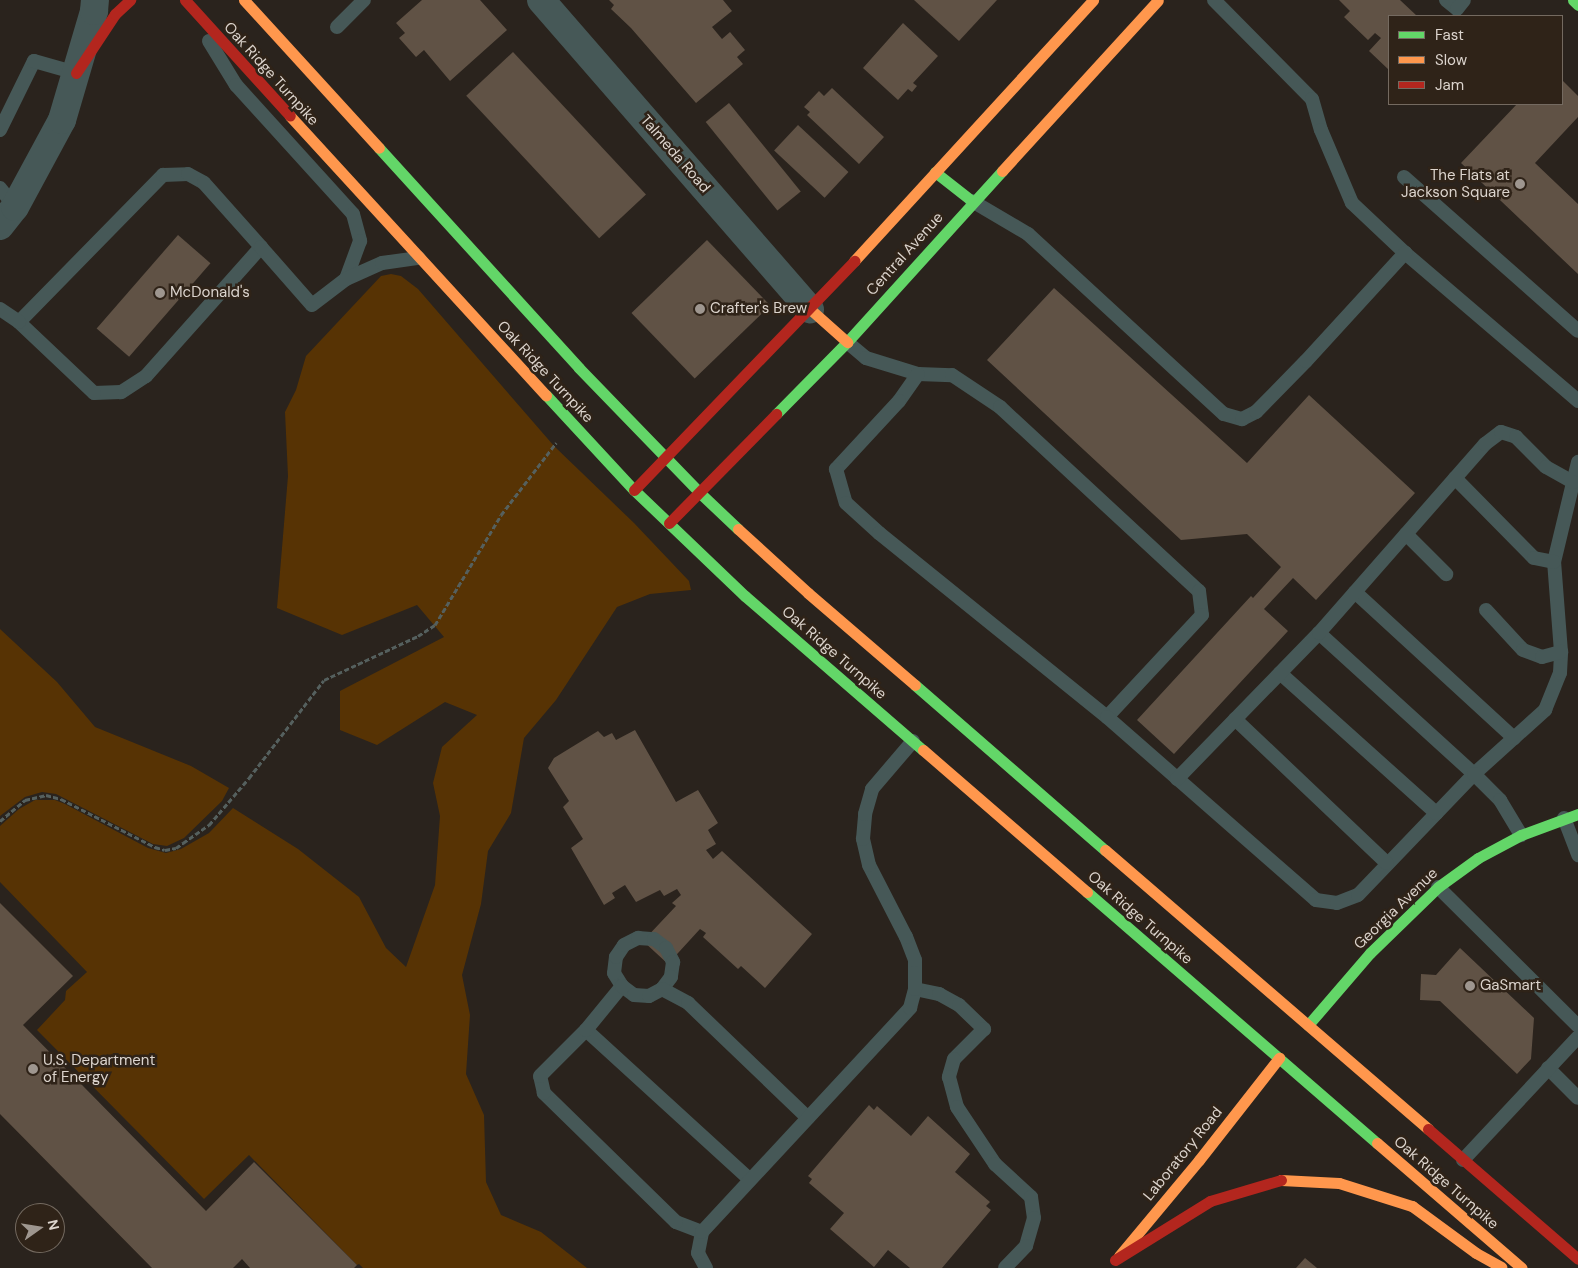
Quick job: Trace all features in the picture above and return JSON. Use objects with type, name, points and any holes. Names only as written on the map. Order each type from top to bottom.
[{"type":"main road","points":[[76,73],[115,14],[130,0]]},
{"type":"main road","name":"Oak Ridge Turnpike","points":[[185,0],[419,258],[634,490],[745,596],[1282,1055],[1522,1268]]},
{"type":"main road","name":"Oak Ridge Turnpike","points":[[244,0],[572,361],[700,492],[808,593],[1305,1028],[1578,1259]]},
{"type":"main road","points":[[634,490],[810,308],[1093,0]]},
{"type":"main road","name":"Central Avenue","points":[[669,523],[847,342],[972,201],[1158,0]]},
{"type":"main road","points":[[1573,0],[1578,5]]},
{"type":"main road","points":[[935,172],[972,201]]},
{"type":"main road","points":[[810,308],[847,342]]},
{"type":"main road","name":"Georgia Avenue","points":[[1305,1028],[1370,953],[1438,887],[1478,858],[1521,835],[1578,814]]},
{"type":"main road","name":"Laboratory Road","points":[[1111,1264],[1199,1160],[1282,1055]]},
{"type":"main road","points":[[1111,1264],[1210,1201],[1277,1180],[1339,1183],[1412,1206],[1476,1253],[1502,1268]]},
{"type":"street","points":[[5,207],[62,120],[94,11],[95,0]]},
{"type":"street","name":"Talmeda Road","points":[[541,0],[810,308]]},
{"type":"lane","points":[[338,27],[364,0]]},
{"type":"lane","points":[[1214,0],[1312,99],[1321,130],[1352,203],[1405,253],[1578,401]]},
{"type":"lane","points":[[1446,0],[1457,9],[1464,0]]},
{"type":"lane","points":[[196,14],[214,52],[236,85],[354,214],[360,241],[346,279]]},
{"type":"lane","points":[[0,130],[34,61],[76,73]]},
{"type":"lane","points":[[19,322],[164,175],[188,174],[204,183],[312,305],[346,279],[382,263],[419,258]]},
{"type":"lane","points":[[1404,177],[1578,331]]},
{"type":"lane","points":[[972,201],[1028,234],[1224,414],[1242,419],[1256,412],[1288,380],[1405,253]]},
{"type":"lane","points":[[0,309],[19,322],[94,393],[121,392],[146,376],[261,247]]},
{"type":"lane","points":[[847,342],[866,358],[918,374],[952,375],[1000,407],[1199,591],[1202,615],[1107,717]]},
{"type":"lane","points":[[918,374],[899,401],[836,469],[846,502],[879,533],[1107,717],[1316,900],[1337,903],[1358,895],[1474,774],[1545,710],[1560,673],[1562,652],[1554,562],[1578,462]]},
{"type":"lane","points":[[1177,779],[1319,633],[1485,444],[1501,432],[1516,437],[1546,467],[1573,482]]},
{"type":"lane","points":[[1455,478],[1534,558],[1554,562]]},
{"type":"lane","points":[[1406,534],[1446,574]]},
{"type":"lane","points":[[1355,592],[1514,738]]},
{"type":"lane","points":[[1486,610],[1522,650],[1542,657],[1562,652]]},
{"type":"lane","points":[[1319,633],[1474,774],[1500,800],[1521,835]]},
{"type":"lane","points":[[1280,674],[1436,813]]},
{"type":"lane","points":[[1235,719],[1387,863]]},
{"type":"lane","points":[[706,1268],[698,1253],[702,1232],[910,1008],[915,990],[914,960],[906,938],[869,865],[862,840],[865,814],[872,789],[913,741]]},
{"type":"lane","points":[[1564,818],[1578,854]]},
{"type":"lane","points":[[1438,887],[1578,1026]]},
{"type":"lane","points":[[638,938],[654,939],[666,948],[673,962],[672,977],[662,990],[649,996],[634,995],[622,986],[614,973],[616,957],[624,945],[638,938]]},
{"type":"lane","points":[[622,986],[586,1030],[540,1076],[544,1093],[676,1222],[702,1232]]},
{"type":"lane","points":[[662,990],[688,1003],[808,1118]]},
{"type":"lane","points":[[915,990],[939,994],[959,1005],[984,1029],[954,1059],[949,1077],[957,1106],[995,1164],[1031,1197],[1034,1218],[1026,1246],[1005,1268]]},
{"type":"lane","points":[[586,1030],[750,1180]]},
{"type":"lane","points":[[1463,1160],[1578,1037]]},
{"type":"lane","points":[[1548,1068],[1578,1098]]},
{"type":"path","points":[[0,821],[25,800],[46,795],[61,799],[155,848],[165,850],[176,848],[208,825],[249,778],[324,680],[418,636],[435,624],[501,514],[559,439],[575,425]]},
{"type":"shaded area","points":[[391,274],[401,276],[418,289],[554,446],[634,523],[689,581],[691,590],[650,594],[617,607],[556,700],[524,738],[511,813],[488,851],[481,904],[462,975],[470,1015],[466,1074],[484,1115],[486,1182],[501,1215],[541,1232],[587,1268],[363,1268],[359,1264],[357,1265],[249,1155],[204,1199],[37,1030],[65,1000],[66,991],[87,972],[0,882],[0,826],[19,809],[35,800],[55,800],[65,804],[148,848],[166,853],[181,849],[209,833],[233,808],[298,849],[359,897],[386,948],[406,967],[435,885],[440,816],[433,783],[442,747],[477,715],[445,702],[377,745],[340,730],[340,691],[444,637],[417,605],[342,635],[277,608],[288,476],[285,412],[296,390],[306,356],[381,276]]},
{"type":"shaded area","points":[[0,629],[57,682],[95,727],[191,766],[229,788],[222,801],[184,838],[167,846],[153,844],[56,794],[42,792],[25,797],[0,816]]},
{"type":"building","points":[[422,0],[480,0],[507,30],[450,81],[424,50],[416,57],[399,38],[405,33],[396,23]]},
{"type":"building","points":[[609,0],[723,0],[732,11],[712,27],[722,39],[730,32],[745,50],[737,57],[743,64],[696,103],[631,28],[611,9],[614,5]]},
{"type":"building","points":[[914,0],[997,0],[959,41]]},
{"type":"building","points":[[1339,0],[1400,0],[1416,15],[1388,15],[1388,69],[1369,51],[1381,38],[1375,33],[1368,40],[1344,17],[1350,11]]},
{"type":"building","points":[[903,23],[938,56],[913,83],[917,86],[912,92],[908,89],[898,100],[863,68]]},
{"type":"building","points":[[513,52],[646,195],[599,238],[466,96]]},
{"type":"building","name":"The Flats at Jackson Square","points":[[1563,81],[1578,96],[1578,117],[1535,163],[1578,204],[1578,274],[1461,163],[1516,105],[1563,105]]},
{"type":"building","points":[[832,88],[884,137],[859,164],[807,115],[810,112],[804,107],[819,91],[824,96]]},
{"type":"building","points":[[729,103],[801,192],[777,210],[706,122]]},
{"type":"building","points":[[798,125],[848,172],[825,198],[774,151]]},
{"type":"building","points":[[178,235],[210,263],[129,357],[97,329]]},
{"type":"building","name":"Crafter's Brew","points":[[707,240],[770,305],[695,378],[631,313]]},
{"type":"building","points":[[1054,288],[1247,463],[1309,395],[1415,493],[1316,600],[1293,578],[1264,609],[1288,631],[1174,754],[1137,720],[1251,596],[1253,598],[1281,567],[1247,534],[1181,540],[987,360]]},
{"type":"building","points":[[635,730],[676,802],[698,790],[718,823],[708,830],[716,844],[706,850],[713,859],[722,851],[812,934],[765,988],[741,966],[738,969],[703,937],[706,933],[700,929],[668,964],[643,941],[676,906],[672,903],[681,895],[677,889],[664,896],[660,890],[636,902],[625,885],[612,893],[615,898],[604,905],[571,848],[583,839],[563,807],[569,801],[548,768],[554,758],[598,731],[604,737],[612,733],[616,740]]},
{"type":"building","name":"U.S. Department of Energy","points":[[0,903],[73,976],[23,1025],[206,1211],[254,1162],[357,1265],[354,1268],[250,1268],[242,1259],[233,1268],[152,1268],[0,1114]]},
{"type":"building","points":[[1460,948],[1534,1018],[1531,1059],[1517,1074],[1440,1001],[1420,1000],[1421,974],[1436,975]]},
{"type":"building","points":[[869,1105],[874,1110],[877,1106],[911,1136],[928,1116],[970,1154],[955,1172],[990,1202],[986,1206],[991,1210],[942,1268],[910,1268],[888,1250],[874,1267],[830,1229],[844,1213],[809,1183],[812,1179],[808,1176]]},
{"type":"building","points":[[1305,1258],[1317,1268],[1296,1268]]},
{"type":"traffic: fast","points":[[1573,0],[1578,5]]},
{"type":"traffic: fast","points":[[379,148],[579,368],[700,493],[738,529]]},
{"type":"traffic: fast","points":[[776,414],[847,342],[1002,171]]},
{"type":"traffic: fast","points":[[935,172],[972,201]]},
{"type":"traffic: fast","points":[[546,395],[634,490],[745,596],[923,750]]},
{"type":"traffic: fast","points":[[915,685],[1105,850]]},
{"type":"traffic: fast","points":[[1308,1025],[1370,953],[1438,887],[1478,858],[1521,835],[1578,814]]},
{"type":"traffic: fast","points":[[1087,892],[1377,1143]]},
{"type":"traffic: slow","points":[[244,0],[379,148]]},
{"type":"traffic: slow","points":[[854,261],[1093,0]]},
{"type":"traffic: slow","points":[[1002,171],[1158,0]]},
{"type":"traffic: slow","points":[[290,116],[546,395]]},
{"type":"traffic: slow","points":[[810,309],[847,342]]},
{"type":"traffic: slow","points":[[738,529],[808,593],[915,685]]},
{"type":"traffic: slow","points":[[923,750],[1087,892]]},
{"type":"traffic: slow","points":[[1105,850],[1428,1129]]},
{"type":"traffic: slow","points":[[1119,1256],[1199,1160],[1279,1058]]},
{"type":"traffic: slow","points":[[1377,1143],[1522,1268]]},
{"type":"traffic: slow","points":[[1281,1180],[1339,1183],[1412,1206],[1476,1253],[1501,1267]]},
{"type":"traffic: jam","points":[[76,73],[115,14],[130,0]]},
{"type":"traffic: jam","points":[[185,0],[290,116]]},
{"type":"traffic: jam","points":[[634,490],[854,261]]},
{"type":"traffic: jam","points":[[669,523],[776,414]]},
{"type":"traffic: jam","points":[[1428,1129],[1578,1259]]},
{"type":"traffic: jam","points":[[1115,1260],[1210,1201],[1281,1180]]},
{"type":"place","name":"The Flats at Jackson Square","points":[[1520,184]]},
{"type":"place","name":"McDonald's","points":[[160,293]]},
{"type":"place","name":"Crafter's Brew","points":[[700,309]]},
{"type":"place","name":"GaSmart","points":[[1470,986]]},
{"type":"place","name":"U.S. Department of Energy","points":[[33,1069]]}]
